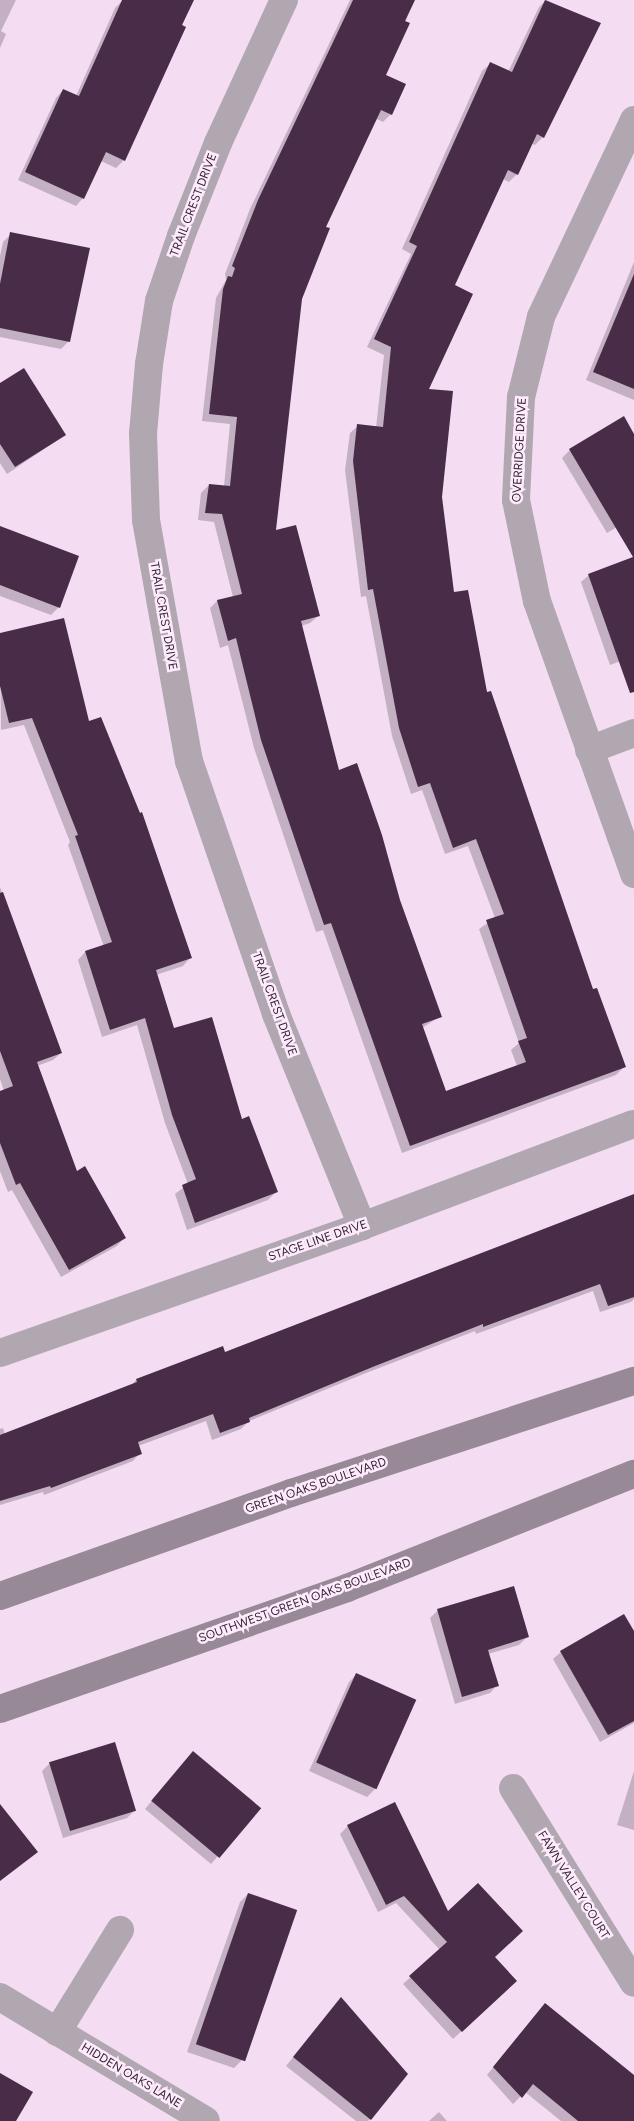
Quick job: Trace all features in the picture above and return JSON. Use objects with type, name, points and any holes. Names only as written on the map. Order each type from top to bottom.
[{"type":"main road","name":"GREEN OAKS BOULEVARD","points":[[0,1596],[291,1493],[634,1382]]},
{"type":"main road","name":"SOUTHWEST GREEN OAKS BOULEVARD","points":[[0,1709],[347,1588],[634,1474]]},
{"type":"street","name":"TRAIL CREST DRIVE","points":[[284,0],[218,143],[181,236],[159,301],[149,364],[143,434],[146,520],[189,761],[276,1014],[362,1226]]},
{"type":"street","name":"OVERRIDGE DRIVE","points":[[634,120],[541,317],[521,397],[516,500],[537,601],[634,874]]},
{"type":"street","points":[[589,750],[634,733]]},
{"type":"street","name":"STAGE LINE DRIVE","points":[[2,1348],[362,1226],[634,1124]]},
{"type":"street","name":"FAWN VALLEY COURT","points":[[514,1788],[634,1983]]},
{"type":"street","points":[[57,2032],[120,1930]]},
{"type":"street","name":"HIDDEN OAKS LANE","points":[[0,1997],[206,2121]]},
{"type":"building","points":[[122,0],[194,0],[182,25],[186,27],[125,161],[106,152],[84,199],[25,172],[63,89],[79,96]]},
{"type":"building","points":[[353,0],[415,0],[405,21],[410,23],[386,75],[406,84],[392,115],[381,110],[326,227],[330,228],[302,299],[276,530],[296,525],[320,616],[301,621],[339,770],[357,763],[382,835],[400,900],[442,1017],[422,1024],[446,1091],[526,1062],[518,1041],[527,1038],[486,920],[504,914],[476,839],[453,848],[430,783],[418,787],[399,728],[373,589],[368,590],[353,461],[357,424],[383,427],[391,347],[374,339],[417,246],[409,242],[490,62],[512,72],[545,0],[601,23],[544,138],[537,134],[518,175],[508,170],[455,285],[473,294],[429,389],[453,391],[442,497],[454,592],[468,590],[487,692],[491,691],[593,989],[597,988],[626,1067],[410,1146],[331,923],[324,925],[261,740],[236,638],[228,641],[217,600],[242,594],[222,514],[205,513],[209,484],[230,486],[237,417],[209,414],[223,289],[228,276],[232,277],[235,268],[232,266],[258,200]]},
{"type":"building","points":[[10,232],[90,248],[70,342],[0,328],[0,284]]},
{"type":"building","points":[[634,274],[634,389],[593,372]]},
{"type":"building","points":[[24,368],[66,435],[15,467],[0,444],[0,383]]},
{"type":"building","points":[[624,416],[634,434],[634,692],[630,693],[588,574],[633,557],[569,449]]},
{"type":"building","points":[[0,526],[79,556],[60,608],[0,585]]},
{"type":"building","points":[[64,618],[89,721],[101,717],[140,813],[142,812],[192,958],[156,970],[174,1028],[212,1017],[242,1119],[249,1116],[278,1192],[195,1223],[182,1185],[196,1179],[172,1115],[145,1018],[110,1030],[85,951],[112,942],[75,836],[78,835],[32,718],[9,723],[0,686],[0,633]]},
{"type":"building","points":[[3,892],[62,1053],[37,1062],[77,1171],[85,1166],[126,1238],[69,1270],[20,1183],[16,1185],[0,1143],[0,1091],[13,1086],[0,1051],[0,893]]},
{"type":"building","points":[[634,1194],[634,1297],[608,1306],[600,1284],[483,1327],[483,1324],[375,1366],[249,1418],[250,1422],[220,1433],[213,1414],[138,1442],[142,1454],[51,1488],[50,1486],[0,1501],[0,1435],[137,1382],[136,1379],[223,1346],[225,1352]]},
{"type":"building","points":[[514,1586],[529,1637],[488,1650],[499,1686],[462,1697],[437,1609]]},
{"type":"building","points":[[624,1614],[634,1631],[634,1721],[608,1735],[560,1651]]},
{"type":"building","points":[[356,1673],[416,1700],[376,1789],[316,1763]]},
{"type":"building","points":[[115,1742],[136,1811],[70,1831],[49,1762]]},
{"type":"building","points":[[193,1751],[261,1808],[219,1858],[151,1801]]},
{"type":"building","points":[[395,1802],[448,1911],[478,1883],[523,1931],[495,1957],[517,1981],[462,2032],[409,1976],[447,1942],[404,1896],[386,1905],[347,1825]]},
{"type":"building","points":[[0,1804],[38,1852],[0,1881]]},
{"type":"building","points":[[248,1893],[297,1910],[245,2061],[196,2044]]},
{"type":"building","points":[[341,1997],[408,2074],[371,2120],[293,2057]]},
{"type":"building","points":[[545,2003],[634,2075],[634,2121],[578,2121],[533,2084],[522,2098],[493,2067]]},
{"type":"building","points":[[0,2073],[33,2092],[16,2121],[0,2121]]}]
